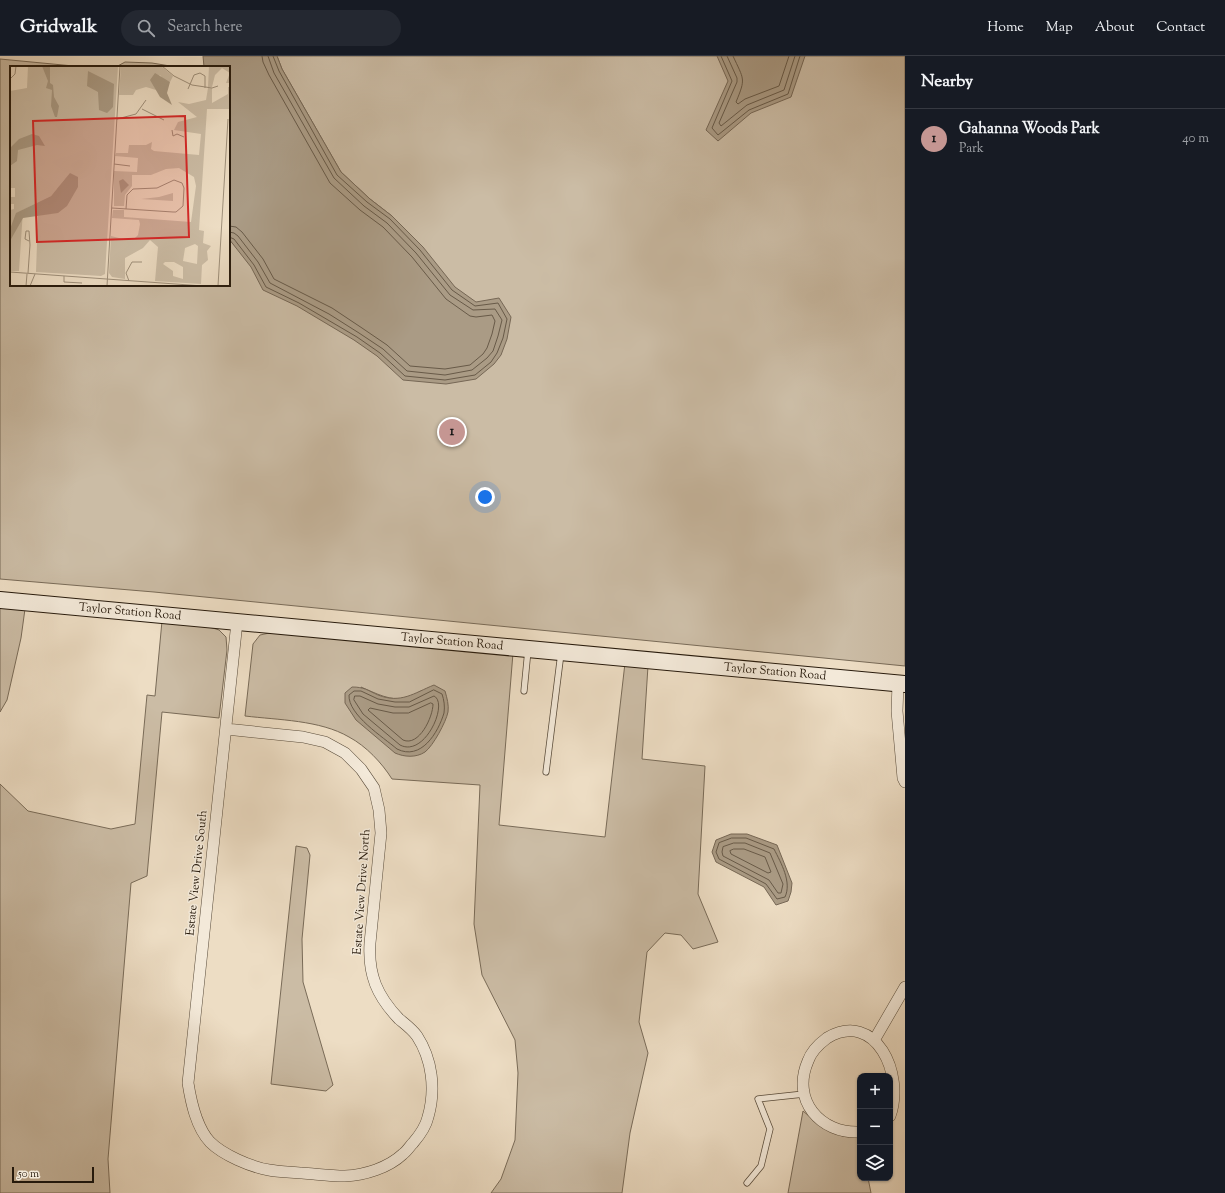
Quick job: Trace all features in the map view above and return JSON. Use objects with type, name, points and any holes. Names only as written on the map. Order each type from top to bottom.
[{"type":"main road","name":"Taylor Station Road","points":[[0,600],[902,684]]},
{"type":"street","name":"Estate View Drive South","points":[[199,1125],[191,1104],[188,1083],[236,622]]},
{"type":"street","points":[[902,684],[898,711],[903,778],[905,782]]},
{"type":"street","name":"Estate View Drive North","points":[[199,1125],[209,1141],[228,1156],[269,1170],[344,1176],[367,1172],[386,1166],[404,1154],[417,1137],[428,1118],[432,1097],[432,1075],[427,1054],[416,1034],[390,1009],[381,997],[374,983],[371,968],[369,956],[381,833],[379,810],[374,788],[361,769],[346,753],[325,742],[303,737],[226,728]]},
{"type":"street","points":[[876,1037],[905,987]]},
{"type":"street","points":[[857,1132],[843,1131],[826,1124],[816,1116],[809,1106],[804,1094],[803,1082],[804,1069],[809,1057],[827,1038],[839,1033],[852,1031],[864,1032],[887,1044],[895,1053],[901,1065]]},
{"type":"street","points":[[893,1112],[900,1102],[903,1090],[903,1077]]},
{"type":"lane","points":[[524,692],[528,650]]},
{"type":"lane","points":[[546,772],[561,653]]},
{"type":"lane","points":[[747,1183],[761,1166],[770,1130],[758,1099],[804,1094]]},
{"type":"shaded area","points":[[277,56],[905,56],[905,666],[154,592],[0,579],[0,59],[74,66],[10,66],[10,286],[230,286],[230,240],[234,245],[392,216],[370,199],[341,172],[282,69]]},
{"type":"shaded area","points":[[125,62],[152,63],[170,66],[118,66]]},
{"type":"shaded area","points":[[0,607],[25,609],[21,638],[7,700],[0,712]]},
{"type":"shaded area","points":[[162,621],[203,625],[219,630],[226,637],[227,650],[219,718],[162,712],[147,876],[131,883],[108,1159],[110,1193],[0,1193],[0,784],[28,811],[111,829],[135,824],[147,695],[155,696]]},
{"type":"shaded area","points":[[274,632],[513,653],[499,825],[605,837],[625,663],[648,666],[642,759],[705,766],[698,894],[718,942],[693,949],[681,935],[665,933],[647,952],[639,1022],[648,1053],[630,1133],[622,1193],[491,1193],[501,1179],[515,1140],[518,1073],[515,1040],[482,975],[474,924],[480,785],[392,779],[367,750],[338,731],[312,724],[245,716],[253,644],[260,635]],"holes":[[[361,687],[395,699],[413,696],[421,691],[410,756]]]},
{"type":"shaded area","points":[[296,846],[307,848],[310,855],[302,939],[303,982],[333,1085],[326,1091],[271,1084]]},
{"type":"shaded area","points":[[803,1111],[822,1127],[843,1136],[857,1138],[857,1181],[869,1181],[871,1193],[788,1193]]},
{"type":"water","points":[[203,56],[277,56],[282,69],[341,172],[370,199],[392,216],[423,247],[455,287],[476,302],[499,298],[511,317],[507,339],[501,355],[494,364],[476,379],[446,384],[403,380],[377,356],[354,340],[297,306],[263,290],[251,267],[230,240],[230,66],[204,66]]},
{"type":"water","points":[[717,56],[805,56],[791,97],[751,113],[718,141],[706,130],[728,81]]},
{"type":"water","points":[[434,685],[445,691],[448,704],[447,716],[432,745],[425,752],[414,756],[406,756],[395,753],[356,720],[345,703],[345,693],[352,687],[363,688],[386,697],[401,698]]},
{"type":"water","points":[[731,834],[747,834],[777,845],[792,883],[788,901],[776,905],[764,887],[716,862],[712,852],[716,840]]},
{"type":"place","name":"Gahanna Woods Park","points":[[452,432]]}]
